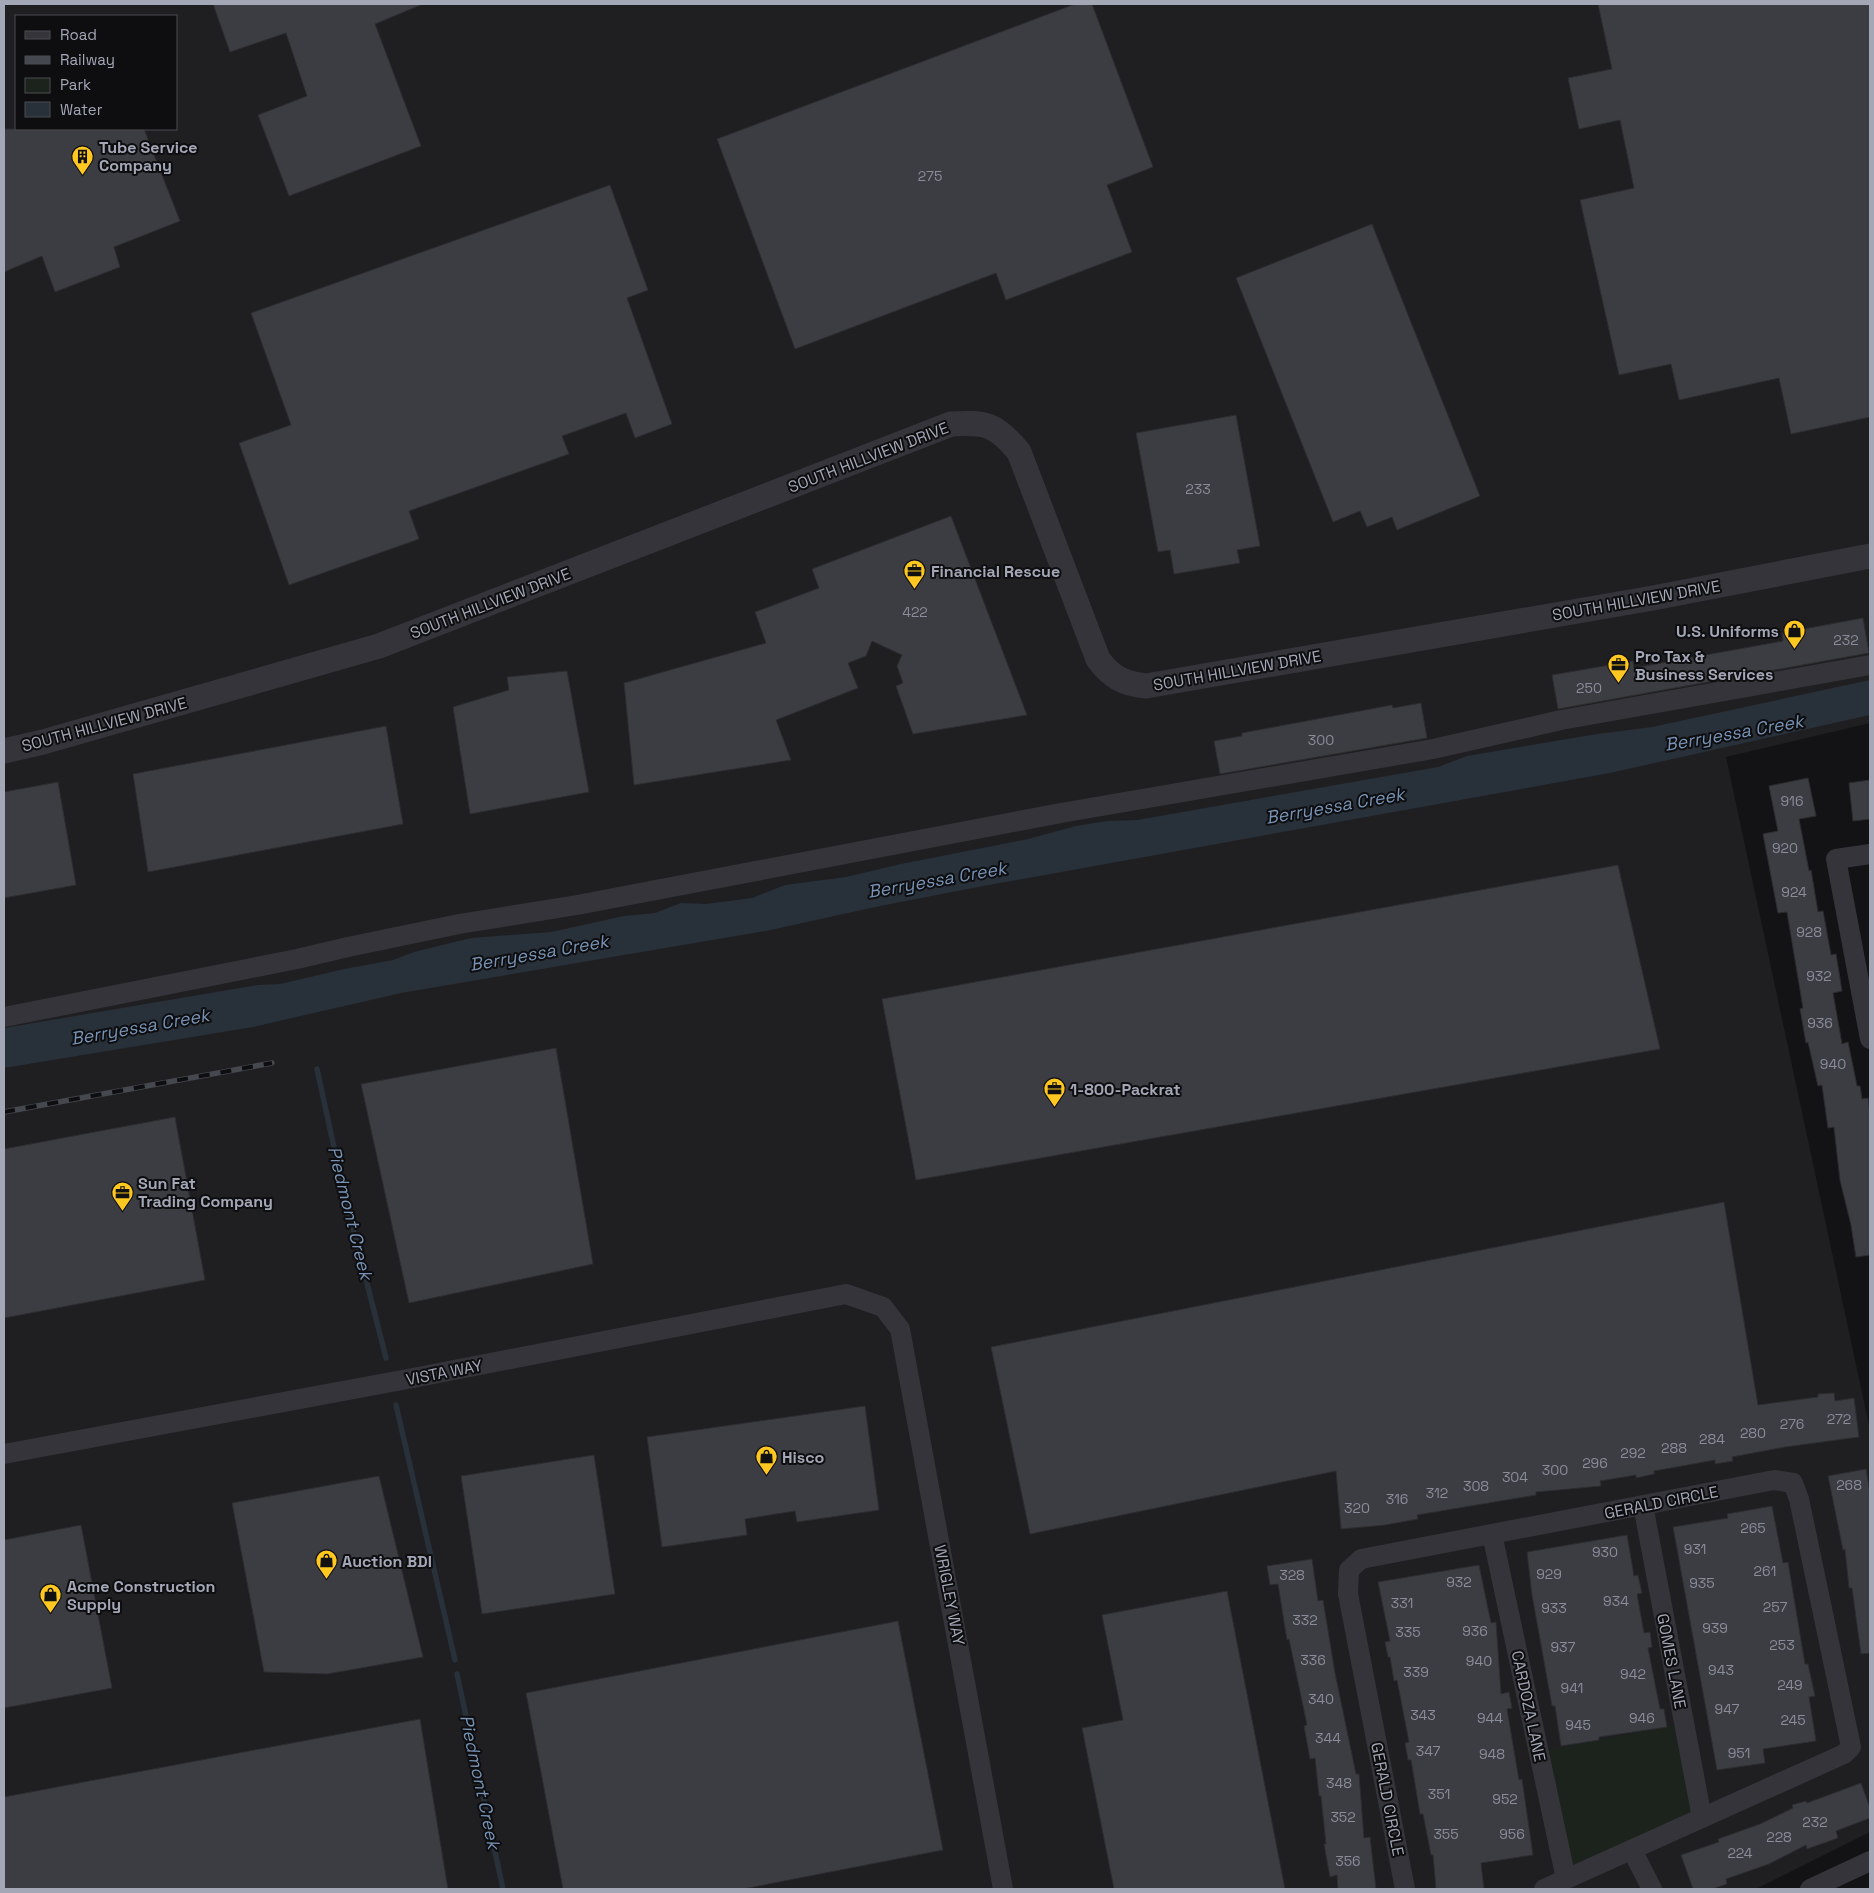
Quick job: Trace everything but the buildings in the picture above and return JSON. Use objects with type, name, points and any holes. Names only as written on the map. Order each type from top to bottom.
[{"type":"street","name":"SOUTH HILLVIEW DRIVE","points":[[4,751],[58,738],[379,646],[951,424],[974,423],[991,427],[1006,435],[1019,452],[1098,659],[1106,671],[1117,679],[1131,684],[1146,686],[1653,598],[1870,556]]},
{"type":"street","points":[[4,1017],[297,959],[459,924],[577,905],[986,829],[1061,813],[1433,749],[1561,720],[1870,665]]},
{"type":"street","points":[[1869,1030],[1836,858],[1870,854]]},
{"type":"street","name":"VISTA WAY","points":[[4,1454],[428,1375],[846,1294],[883,1307]]},
{"type":"street","name":"WRIGLEY WAY","points":[[883,1307],[900,1329],[1003,1889]]},
{"type":"street","name":"GERALD CIRCLE","points":[[1405,1889],[1348,1594],[1349,1570],[1361,1559],[1774,1480],[1794,1482],[1851,1747],[1844,1754],[1544,1889]]},
{"type":"street","name":"GOMES LANE","points":[[1643,1505],[1702,1818]]},
{"type":"street","name":"CARDOZA LANE","points":[[1492,1534],[1566,1879]]},
{"type":"street","points":[[1632,1850],[1652,1889]]},
{"type":"street","points":[[1810,1889],[1870,1861]]},
{"type":"shaded area","points":[[4,4],[1870,4],[1870,723],[1726,757],[1870,1430],[1870,1832],[1756,1889],[4,1889]]},
{"type":"green space","points":[[1684,1723],[1702,1818],[1566,1879],[1538,1752]]},
{"type":"water","name":"Berryessa Creek","points":[[1870,680],[1870,715],[1610,773],[978,887],[766,931],[401,993],[253,1027],[4,1068],[4,1028],[258,985],[280,984],[393,960],[414,952],[471,938],[551,932],[624,916],[655,913],[681,903],[706,904],[752,898],[785,885],[846,877],[1028,839],[1076,826],[1107,821],[1137,820],[1438,767],[1467,756],[1597,734],[1652,727]]},
{"type":"waterway","name":"Piedmont Creek","points":[[317,1069],[343,1189],[386,1358]]},
{"type":"waterway","name":"Piedmont Creek","points":[[396,1405],[455,1660]]},
{"type":"waterway","name":"Piedmont Creek","points":[[457,1674],[503,1889]]},
{"type":"railway","points":[[4,1112],[272,1063]]},
{"type":"place","name":"Tube Service Company","points":[[83,175]]},
{"type":"place","name":"Financial Rescue","points":[[915,590]]},
{"type":"place","name":"U.S. Uniforms","points":[[1795,650]]},
{"type":"place","name":"Pro Tax & Business Services","points":[[1619,684]]},
{"type":"place","name":"1-800-Packrat","points":[[1054,1108]]},
{"type":"place","name":"Sun Fat Trading Company","points":[[122,1211]]},
{"type":"place","name":"Hisco","points":[[766,1476]]},
{"type":"place","name":"Auction BDI","points":[[326,1580]]},
{"type":"place","name":"Acme Construction Supply","points":[[51,1614]]}]
